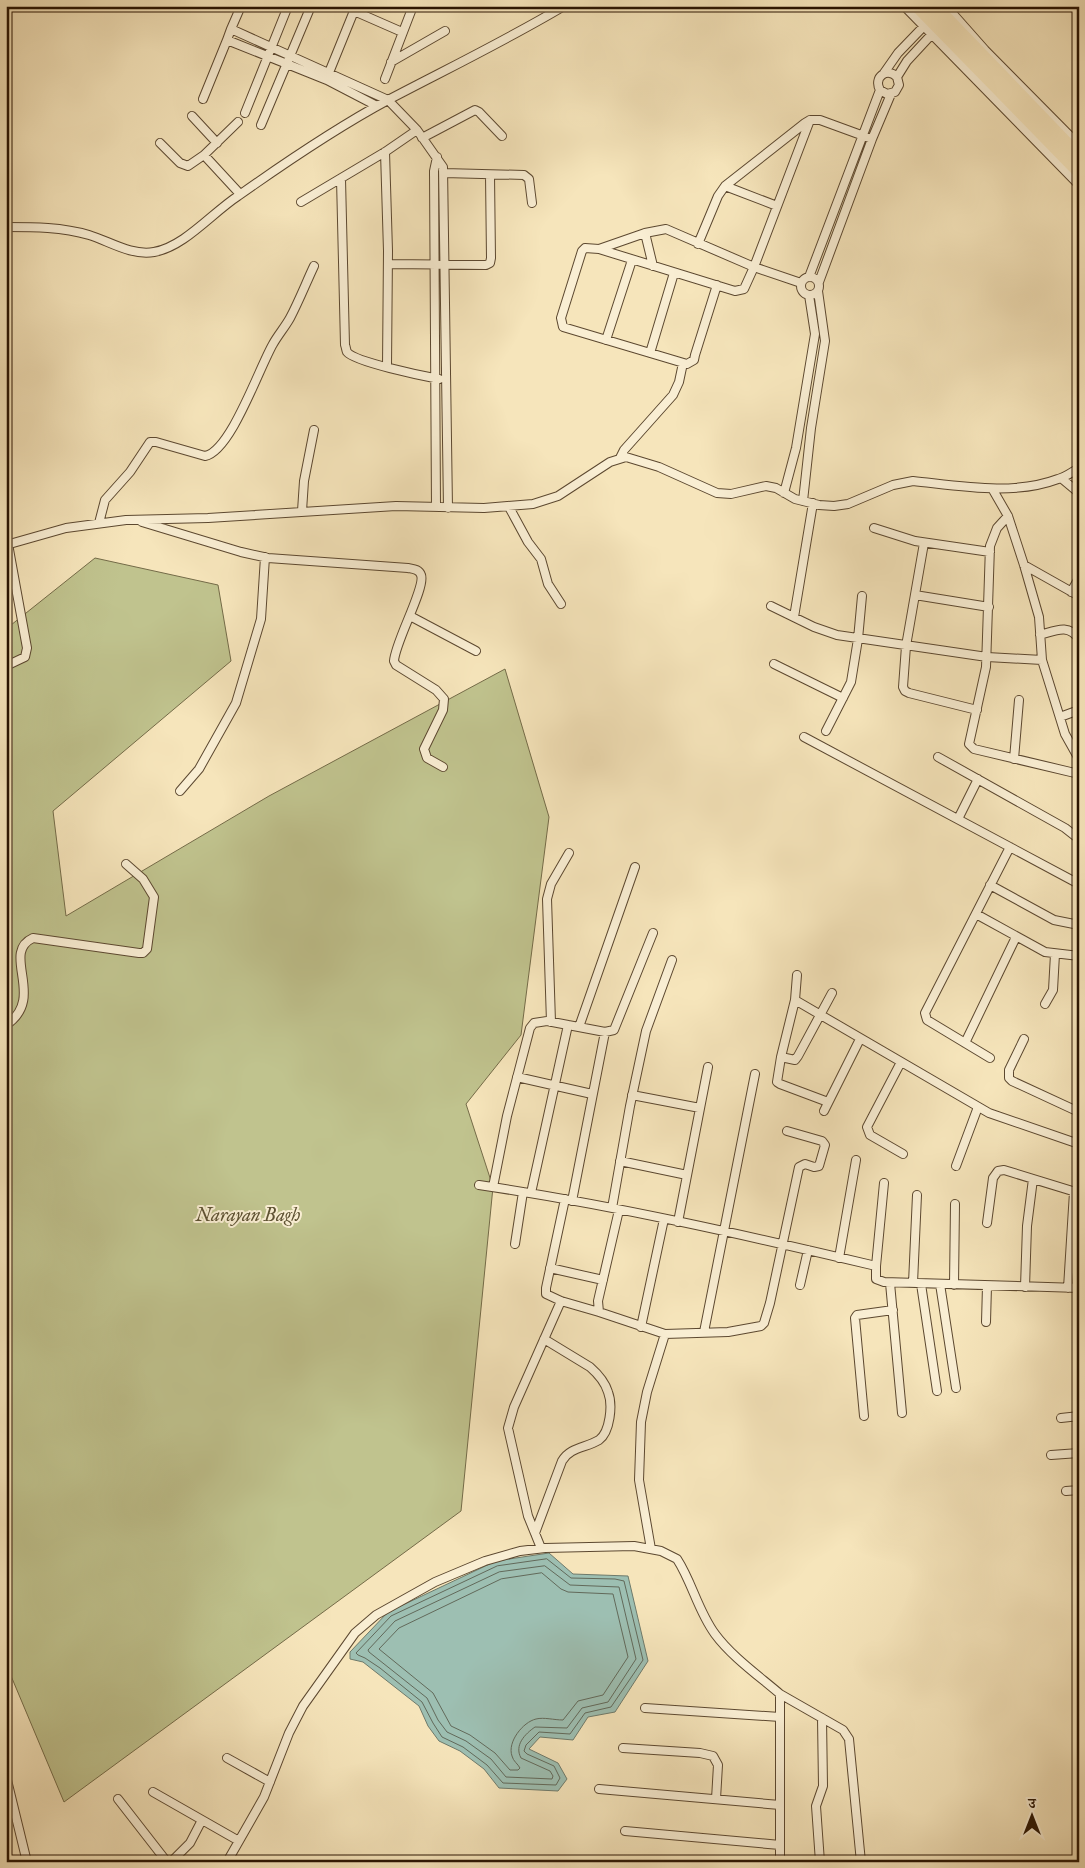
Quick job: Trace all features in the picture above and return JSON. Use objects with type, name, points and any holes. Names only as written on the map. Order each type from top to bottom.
[{"type":"highway","points":[[918,6],[1079,171]]},
{"type":"highway","points":[[934,6],[1079,157]]},
{"type":"street","points":[[203,99],[241,6]]},
{"type":"street","points":[[245,113],[288,6]]},
{"type":"street","points":[[261,125],[311,6]]},
{"type":"street","points":[[385,79],[413,6]]},
{"type":"street","points":[[6,227],[66,229],[134,251],[153,252],[164,250],[182,240],[240,194],[323,139],[388,100],[499,44],[564,6]]},
{"type":"street","points":[[904,6],[1079,185]]},
{"type":"street","points":[[946,6],[985,50],[1079,145]]},
{"type":"street","points":[[328,76],[355,9],[402,32]]},
{"type":"street","points":[[801,283],[808,277],[839,200],[880,90],[878,83],[881,75],[898,53],[924,26]]},
{"type":"street","points":[[231,29],[272,47],[289,60]]},
{"type":"street","points":[[391,62],[445,31]]},
{"type":"street","points":[[897,78],[907,61],[932,34]]},
{"type":"street","points":[[227,40],[268,55],[289,60],[388,100],[416,130],[443,167],[448,508]]},
{"type":"street","points":[[898,53],[907,61]]},
{"type":"street","points":[[803,501],[811,428],[825,335],[818,282],[872,139],[891,94],[899,85],[894,74],[884,73]]},
{"type":"street","points":[[328,76],[378,106]]},
{"type":"street","points":[[880,90],[891,94]]},
{"type":"street","points":[[422,138],[475,110],[502,136]]},
{"type":"street","points":[[192,116],[217,143]]},
{"type":"street","points":[[698,244],[718,196],[725,186],[810,120],[820,120],[872,139]]},
{"type":"street","points":[[598,248],[717,286],[741,291],[744,289],[754,266],[810,120]]},
{"type":"street","points":[[160,143],[180,163],[184,165],[192,164],[238,122]]},
{"type":"street","points":[[301,202],[385,152],[416,130]]},
{"type":"street","points":[[385,152],[388,264],[387,367]]},
{"type":"street","points":[[204,155],[240,194]]},
{"type":"street","points":[[436,507],[433,264],[434,171],[437,157]]},
{"type":"street","points":[[444,174],[524,175],[529,179],[532,202]]},
{"type":"street","points":[[388,264],[490,263],[490,175]]},
{"type":"street","points":[[341,179],[345,345],[348,352],[353,357],[446,381]]},
{"type":"street","points":[[725,186],[776,206]]},
{"type":"street","points":[[839,200],[848,203]]},
{"type":"street","points":[[717,286],[694,360],[687,364],[563,326],[561,322],[582,252],[585,248],[598,248],[645,233],[666,229],[698,244],[801,283]]},
{"type":"street","points":[[645,233],[653,266]]},
{"type":"street","points":[[606,340],[632,260]]},
{"type":"street","points":[[99,523],[105,500],[133,468],[150,442],[156,442],[204,456],[216,451],[224,442],[256,381],[272,344],[289,320],[314,266]]},
{"type":"street","points":[[650,353],[674,273]]},
{"type":"street","points":[[808,277],[812,277],[818,282]]},
{"type":"street","points":[[784,493],[800,425],[815,334],[809,296],[802,290],[801,283]]},
{"type":"street","points":[[809,296],[818,291]]},
{"type":"street","points":[[815,334],[825,335]]},
{"type":"street","points":[[620,458],[624,450],[673,395],[679,382],[683,363]]},
{"type":"street","points":[[808,380],[818,382]]},
{"type":"street","points":[[800,425],[811,428]]},
{"type":"street","points":[[302,511],[304,481],[314,430]]},
{"type":"street","points":[[6,666],[25,657],[27,648],[7,544],[66,528],[136,520],[208,518],[396,506],[448,508],[509,507],[533,504],[558,496],[610,462],[626,457],[638,460],[717,493],[731,494],[766,486],[776,488],[803,501],[834,506],[848,504],[893,485],[912,481],[993,490],[1040,484],[1060,478],[1079,468]]},
{"type":"street","points":[[1060,478],[1079,493]]},
{"type":"street","points":[[993,490],[1008,516],[1024,565],[1039,617],[1042,660],[1065,734],[1079,759]]},
{"type":"street","points":[[794,617],[813,503]]},
{"type":"street","points":[[509,507],[528,542],[541,559],[548,584],[561,604]]},
{"type":"street","points":[[1008,516],[997,528],[992,538],[987,657],[969,740],[971,747],[1079,774]]},
{"type":"street","points":[[136,520],[265,557],[296,561],[416,569],[422,576],[422,580],[410,616],[396,647],[394,661],[396,665],[436,690],[444,699],[443,710],[424,749],[427,758],[443,767]]},
{"type":"street","points":[[874,528],[924,543],[990,552]]},
{"type":"street","points":[[924,543],[906,646],[903,682],[905,691],[977,710]]},
{"type":"street","points":[[180,792],[199,769],[236,703],[262,619],[265,557]]},
{"type":"street","points":[[1024,565],[1079,596]]},
{"type":"street","points":[[1071,592],[1079,578]]},
{"type":"street","points":[[915,595],[988,607]]},
{"type":"street","points":[[826,731],[851,682],[862,596]]},
{"type":"street","points":[[771,606],[824,632],[858,639],[987,657],[1042,660]]},
{"type":"street","points":[[410,616],[476,651]]},
{"type":"street","points":[[1040,636],[1062,629],[1075,634],[1079,639]]},
{"type":"street","points":[[774,664],[843,698]]},
{"type":"street","points":[[1014,759],[1020,700]]},
{"type":"street","points":[[1060,717],[1079,710]]},
{"type":"street","points":[[804,737],[1079,884]]},
{"type":"street","points":[[938,756],[1065,828],[1079,839]]},
{"type":"street","points":[[958,819],[978,779]]},
{"type":"street","points":[[990,1058],[925,1017],[1010,847]]},
{"type":"street","points":[[551,1022],[547,899],[552,884],[569,853]]},
{"type":"street","points":[[6,1025],[14,1020],[21,1008],[22,998],[15,958],[19,946],[26,940],[33,938],[138,953],[143,953],[147,949],[154,898],[143,880],[126,864]]},
{"type":"street","points":[[579,1027],[635,867]]},
{"type":"street","points":[[990,886],[1054,920],[1079,925]]},
{"type":"street","points":[[976,914],[1036,948],[1055,954],[1079,956]]},
{"type":"street","points":[[493,1187],[507,1116],[530,1028],[534,1023],[540,1021],[605,1032],[614,1030],[653,933]]},
{"type":"street","points":[[964,1043],[1016,937]]},
{"type":"street","points":[[1045,1004],[1053,990],[1055,954]]},
{"type":"street","points":[[599,1312],[597,1305],[615,1209],[620,1160],[632,1095],[646,1031],[672,960]]},
{"type":"street","points":[[797,975],[795,1000],[777,1078],[780,1084],[828,1102]]},
{"type":"street","points":[[781,1057],[795,1060],[832,993]]},
{"type":"street","points":[[795,1000],[989,1113],[1079,1144]]},
{"type":"street","points":[[515,1244],[568,1025]]},
{"type":"street","points":[[605,1032],[568,1200],[550,1268],[546,1294],[561,1301],[665,1334],[728,1332],[761,1326],[767,1313],[799,1167],[804,1164],[814,1167],[819,1166],[825,1145],[822,1141],[787,1131]]},
{"type":"street","points":[[824,1111],[860,1038]]},
{"type":"street","points":[[1024,1039],[1009,1070],[1009,1078],[1079,1112]]},
{"type":"street","points":[[901,1062],[867,1127],[870,1134],[903,1154]]},
{"type":"street","points":[[678,1222],[708,1067]]},
{"type":"street","points":[[704,1332],[755,1074]]},
{"type":"street","points":[[517,1077],[592,1094]]},
{"type":"street","points":[[632,1095],[700,1108]]},
{"type":"street","points":[[956,1166],[978,1107]]},
{"type":"street","points":[[620,1160],[687,1175]]},
{"type":"street","points":[[839,1258],[856,1160]]},
{"type":"street","points":[[987,1222],[995,1174],[998,1171],[1004,1170],[1076,1192],[1068,1288]]},
{"type":"street","points":[[1025,1287],[1027,1226],[1033,1179]]},
{"type":"street","points":[[884,1183],[876,1266],[876,1278],[879,1281],[890,1283],[1079,1288]]},
{"type":"street","points":[[480,1185],[527,1192],[664,1219],[876,1266]]},
{"type":"street","points":[[917,1195],[917,1283],[937,1391]]},
{"type":"street","points":[[954,1284],[955,1204]]},
{"type":"street","points":[[641,1327],[664,1219]]},
{"type":"street","points":[[800,1285],[808,1250]]},
{"type":"street","points":[[550,1268],[602,1280]]},
{"type":"street","points":[[890,1283],[902,1413]]},
{"type":"street","points":[[940,1284],[956,1388]]},
{"type":"street","points":[[986,1322],[987,1286]]},
{"type":"street","points":[[541,1548],[528,1516],[508,1428],[514,1406],[561,1301]]},
{"type":"street","points":[[864,1416],[855,1318],[862,1313],[892,1310]]},
{"type":"street","points":[[651,1549],[639,1480],[641,1422],[647,1392],[665,1334]]},
{"type":"street","points":[[535,1533],[565,1455],[591,1444],[603,1436],[607,1428],[610,1409],[608,1392],[596,1372],[544,1339]]},
{"type":"street","points":[[1061,1418],[1079,1416]]},
{"type":"street","points":[[1051,1455],[1079,1453]]},
{"type":"street","points":[[1066,1491],[1079,1490]]},
{"type":"street","points":[[231,1860],[239,1841],[264,1797],[289,1733],[303,1706],[340,1654],[364,1625],[376,1615],[435,1582],[507,1554],[541,1548],[634,1546],[670,1554],[677,1559],[715,1635],[780,1694],[843,1730],[849,1739],[861,1862]]},
{"type":"street","points":[[780,1694],[780,1862]]},
{"type":"street","points":[[646,1708],[780,1717]]},
{"type":"street","points":[[820,1862],[816,1806],[823,1786],[822,1718]]},
{"type":"street","points":[[623,1748],[700,1753],[713,1756],[718,1766],[716,1800]]},
{"type":"street","points":[[227,1758],[270,1782]]},
{"type":"street","points":[[6,1776],[26,1862]]},
{"type":"street","points":[[599,1790],[780,1805]]},
{"type":"street","points":[[153,1792],[239,1841]]},
{"type":"street","points":[[118,1799],[167,1862]]},
{"type":"street","points":[[171,1862],[190,1844],[202,1820]]},
{"type":"street","points":[[625,1832],[780,1845]]},
{"type":"green space","name":"Narayan Bagh","points":[[95,558],[218,585],[231,661],[53,811],[66,916],[269,796],[505,669],[549,817],[521,1035],[466,1104],[493,1187],[461,1511],[64,1802],[6,1664],[6,629]]},
{"type":"water","points":[[549,1553],[573,1574],[628,1576],[648,1661],[615,1712],[588,1717],[573,1740],[540,1737],[529,1749],[558,1763],[567,1779],[558,1791],[499,1788],[484,1769],[460,1751],[439,1741],[428,1726],[419,1706],[363,1662],[350,1659],[350,1652],[388,1612],[496,1561]]}]
